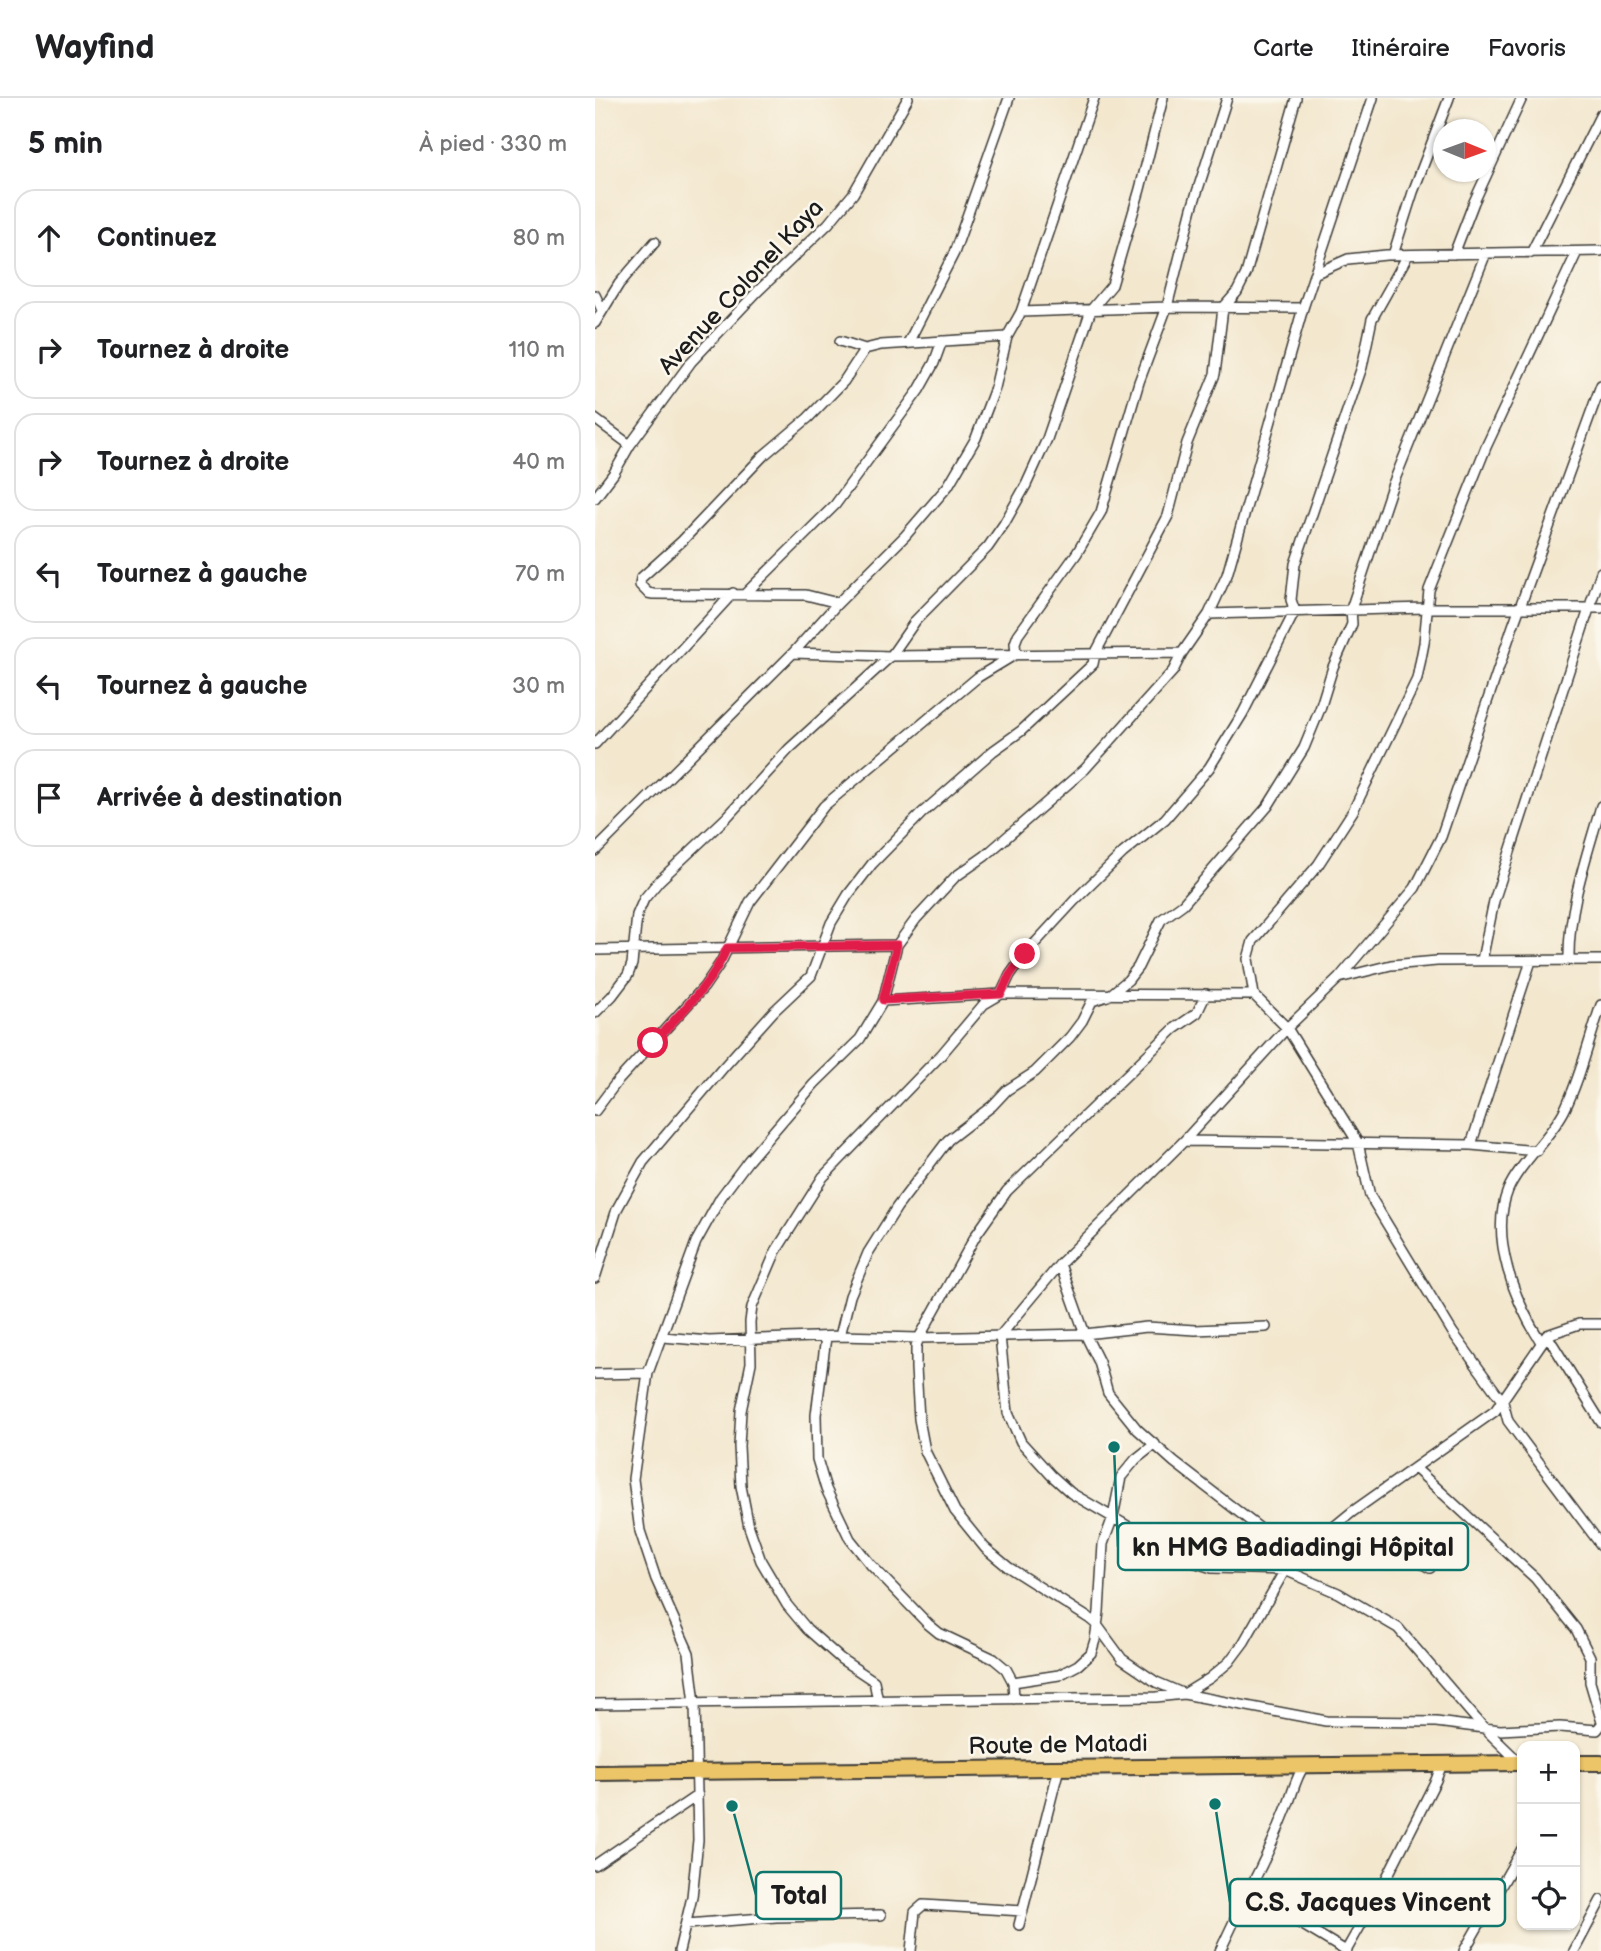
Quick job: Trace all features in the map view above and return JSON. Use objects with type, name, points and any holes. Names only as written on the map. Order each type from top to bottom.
[{"type":"highway","name":"Route de Matadi","points":[[595,1773],[1517,1763]]},
{"type":"highway","points":[[1580,1763],[1601,1763]]},
{"type":"street","name":"Avenue Colonel Kaya","points":[[595,498],[691,362],[757,292],[828,224],[853,194],[908,98]]},
{"type":"street","points":[[908,343],[954,253],[1009,98]]},
{"type":"street","points":[[595,851],[793,653],[905,536],[948,486],[977,438],[987,413],[1007,337],[1021,312],[1094,98]]},
{"type":"street","points":[[595,1013],[628,975],[637,915],[644,899],[659,881],[727,817],[789,749],[891,656],[916,620],[988,547],[1004,524],[1047,439],[1091,310],[1112,285],[1163,98]]},
{"type":"street","points":[[1016,654],[1015,643],[1018,635],[1077,554],[1101,512],[1139,382],[1167,307],[1192,208],[1227,98]]},
{"type":"street","points":[[595,1278],[617,1209],[643,1162],[772,1013],[811,976],[831,923],[872,864],[922,813],[993,751],[1021,731],[1093,664],[1095,654],[1168,516],[1187,443],[1215,374],[1223,307],[1237,292],[1246,274],[1296,98]]},
{"type":"street","points":[[680,1951],[696,1873],[698,1795],[695,1703],[689,1653],[656,1579],[640,1531],[632,1479],[648,1373],[696,1242],[721,1197],[748,1161],[814,1084],[860,1039],[883,1000],[897,945],[916,919],[955,877],[985,856],[1085,769],[1173,671],[1209,614],[1227,575],[1303,308],[1373,98]]},
{"type":"street","points":[[1393,255],[1413,192],[1449,98]]},
{"type":"street","points":[[1454,254],[1473,202],[1522,98]]},
{"type":"street","points":[[1531,253],[1601,114]]},
{"type":"street","points":[[595,323],[619,284],[655,242]]},
{"type":"street","points":[[1314,274],[1348,259],[1393,255],[1601,251]]},
{"type":"street","points":[[1577,252],[1486,447],[1429,590],[1424,643],[1417,679],[1353,811],[1318,865],[1253,941],[1248,959],[1254,995],[1287,1028],[1358,1143],[1370,1196],[1453,1333],[1503,1402],[1508,1421],[1601,1545]]},
{"type":"street","points":[[840,1336],[850,1296],[868,1254],[897,1207],[948,1140],[986,1111],[1007,1090],[1035,1072],[1070,1037],[1092,1001],[1110,995],[1128,980],[1138,967],[1160,920],[1183,904],[1268,806],[1310,735],[1333,667],[1352,624],[1351,609],[1391,489],[1486,253]]},
{"type":"street","points":[[878,1701],[874,1681],[841,1659],[807,1629],[787,1605],[761,1561],[749,1527],[741,1486],[739,1446],[741,1411],[751,1363],[753,1307],[776,1251],[823,1177],[941,1055],[984,1004],[1001,994],[1025,954],[1066,909],[1123,853],[1165,820],[1209,768],[1243,713],[1295,611],[1291,600],[1295,565],[1363,367],[1372,319],[1408,255]]},
{"type":"street","points":[[595,295],[603,310]]},
{"type":"street","points":[[1021,312],[1167,307],[1303,308]]},
{"type":"street","points":[[840,341],[865,349],[908,343],[1007,337]]},
{"type":"street","points":[[746,593],[835,505],[919,390],[934,363],[942,341]]},
{"type":"street","points":[[838,603],[806,595],[653,594],[644,590],[640,584],[641,578],[682,541],[763,456],[808,418],[844,381],[865,349]]},
{"type":"street","points":[[1517,1759],[1483,1727],[1398,1628],[1338,1593],[1285,1570],[1212,1568],[1184,1559],[1071,1493],[1021,1442],[1008,1413],[999,1336],[1060,1264],[1184,1141],[1287,1028],[1339,978],[1415,888],[1441,836],[1601,385]]},
{"type":"street","points":[[595,419],[630,445]]},
{"type":"street","points":[[1482,960],[1494,901],[1596,609],[1601,572]]},
{"type":"street","points":[[595,744],[733,593]]},
{"type":"street","points":[[1209,614],[1426,608],[1596,609]]},
{"type":"street","points":[[793,653],[891,656],[1182,653]]},
{"type":"street","points":[[595,1111],[616,1083],[704,987],[721,962],[750,902],[824,806],[978,677],[1016,654]]},
{"type":"street","points":[[1569,960],[1568,934],[1601,806]]},
{"type":"street","points":[[595,950],[897,945]]},
{"type":"street","points":[[1339,978],[1391,965],[1482,960],[1601,960]]},
{"type":"street","points":[[1471,1144],[1531,961]]},
{"type":"street","points":[[883,1000],[1001,994],[1254,995]]},
{"type":"street","points":[[1206,994],[1197,1013],[1174,1029],[1007,1192],[975,1235],[919,1338],[916,1346],[916,1368],[919,1419],[925,1451],[955,1511],[985,1548],[1008,1567],[1097,1625],[1128,1664],[1156,1682],[1184,1694],[1326,1721],[1436,1722],[1529,1730],[1560,1727],[1586,1731],[1597,1730],[1601,1725]]},
{"type":"street","points":[[1601,1005],[1564,1112],[1509,1190],[1501,1242],[1507,1267],[1529,1323],[1544,1338],[1601,1422]]},
{"type":"street","points":[[1184,1141],[1471,1144],[1537,1152]]},
{"type":"street","points":[[1060,1264],[1099,1362],[1108,1393],[1137,1429],[1297,1557]]},
{"type":"street","points":[[595,1704],[1156,1697],[1184,1694],[1229,1662],[1244,1642],[1285,1570],[1297,1557],[1495,1411],[1544,1338],[1579,1324],[1601,1324]]},
{"type":"street","points":[[663,1337],[709,1341],[840,1336],[919,1338],[1086,1334],[1147,1327],[1195,1330],[1266,1327]]},
{"type":"street","points":[[826,1337],[816,1415],[817,1459],[826,1489],[850,1539],[871,1565],[928,1624],[939,1633],[994,1659],[1006,1669],[1013,1682],[1014,1699]]},
{"type":"street","points":[[595,1374],[648,1373]]},
{"type":"street","points":[[1013,1682],[1059,1675],[1078,1665],[1091,1653],[1097,1625],[1103,1544],[1113,1517],[1121,1477],[1136,1459],[1155,1444]]},
{"type":"street","points":[[1415,1468],[1535,1578],[1576,1629],[1590,1657],[1590,1682],[1601,1718]]},
{"type":"street","points":[[1324,1535],[1381,1544],[1430,1568]]},
{"type":"street","points":[[1248,1892],[1346,1951],[1380,1891],[1436,1780],[1441,1764]]},
{"type":"street","points":[[1220,1951],[1281,1823],[1292,1797],[1295,1780],[1304,1766]]},
{"type":"street","points":[[1019,1925],[1059,1768]]},
{"type":"street","points":[[595,1865],[698,1795]]},
{"type":"street","points":[[1464,1951],[1517,1858]]},
{"type":"street","points":[[1574,1951],[1601,1900]]},
{"type":"street","points":[[911,1951],[915,1912],[923,1905],[1023,1911]]},
{"type":"street","points":[[687,1924],[776,1917],[881,1915]]},
{"type":"place","name":"kn HMG Badiadingi Hôpital","points":[[1114,1447]]},
{"type":"place","name":"C.S. Jacques Vincent","points":[[1215,1804]]},
{"type":"place","name":"Total","points":[[732,1806]]},
{"type":"route","points":[[653,1043],[704,987],[727,948],[897,945],[883,1000],[1001,994],[1025,954]]}]
